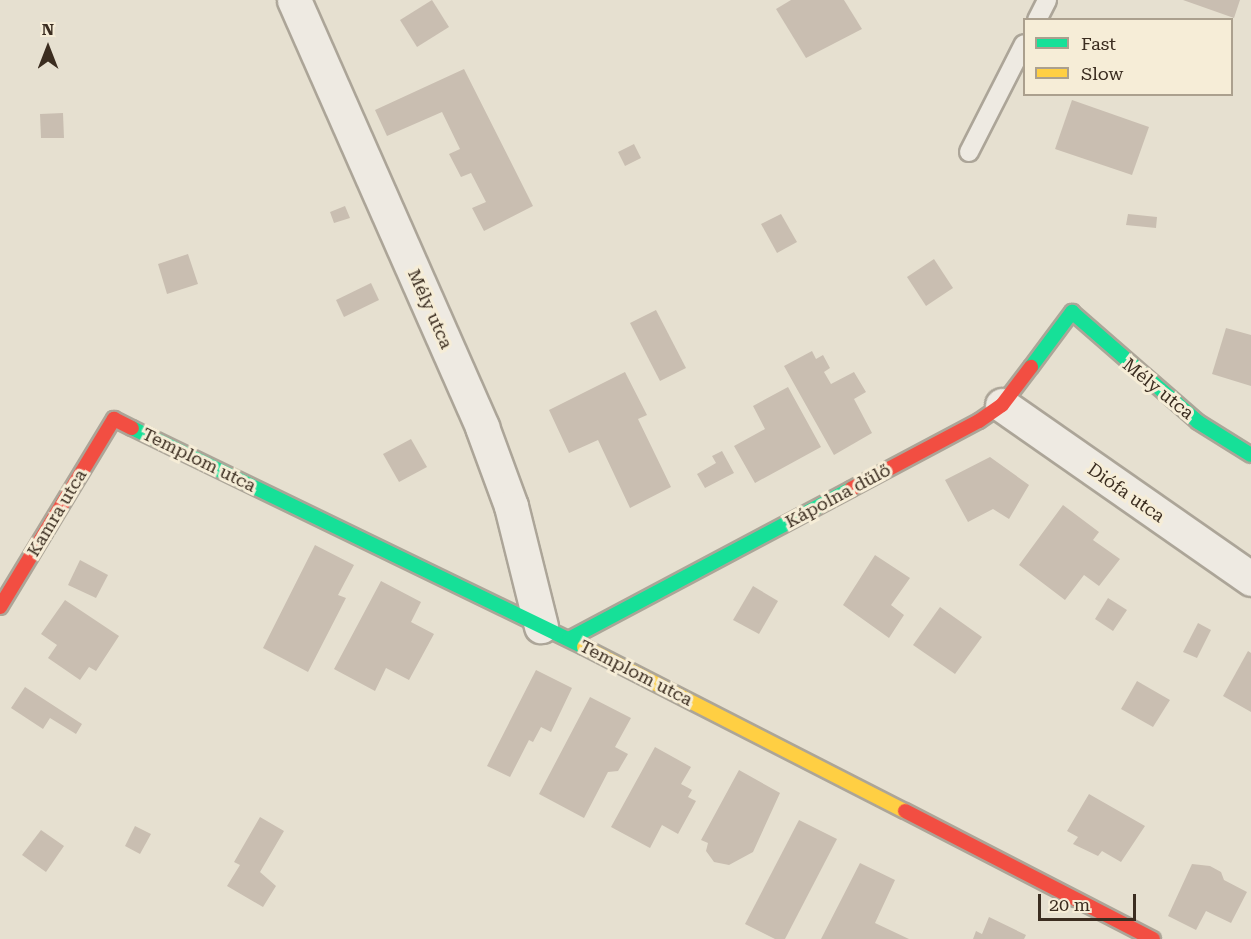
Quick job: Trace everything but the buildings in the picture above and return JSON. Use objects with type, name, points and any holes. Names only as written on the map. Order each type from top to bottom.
[{"type":"street","name":"Mély utca","points":[[294,0],[482,427],[555,632]]},
{"type":"street","name":"Mély utca","points":[[1072,312],[1162,393],[1251,455]]},
{"type":"street","name":"Kápolna dűlő","points":[[555,632],[979,421],[1002,405],[1072,312]]},
{"type":"street","name":"Diófa utca","points":[[1002,405],[1251,579]]},
{"type":"street","name":"Templom utca","points":[[114,418],[555,632],[1153,939]]},
{"type":"street","name":"Kamra utca","points":[[0,607],[114,418]]},
{"type":"lane","points":[[1038,18],[1047,0]]},
{"type":"lane","points":[[969,152],[1023,46]]},
{"type":"traffic: fast","points":[[1031,367],[1072,312],[1198,422],[1251,455]]},
{"type":"traffic: fast","points":[[132,428],[584,647]]},
{"type":"traffic: fast","points":[[569,639],[851,489]]},
{"type":"traffic: slow","points":[[584,647],[905,811]]},
{"type":"traffic: jam","points":[[851,489],[979,421],[1002,405],[1031,367]]},
{"type":"traffic: jam","points":[[0,607],[114,419],[132,428]]},
{"type":"traffic: jam","points":[[905,811],[1153,939]]}]
